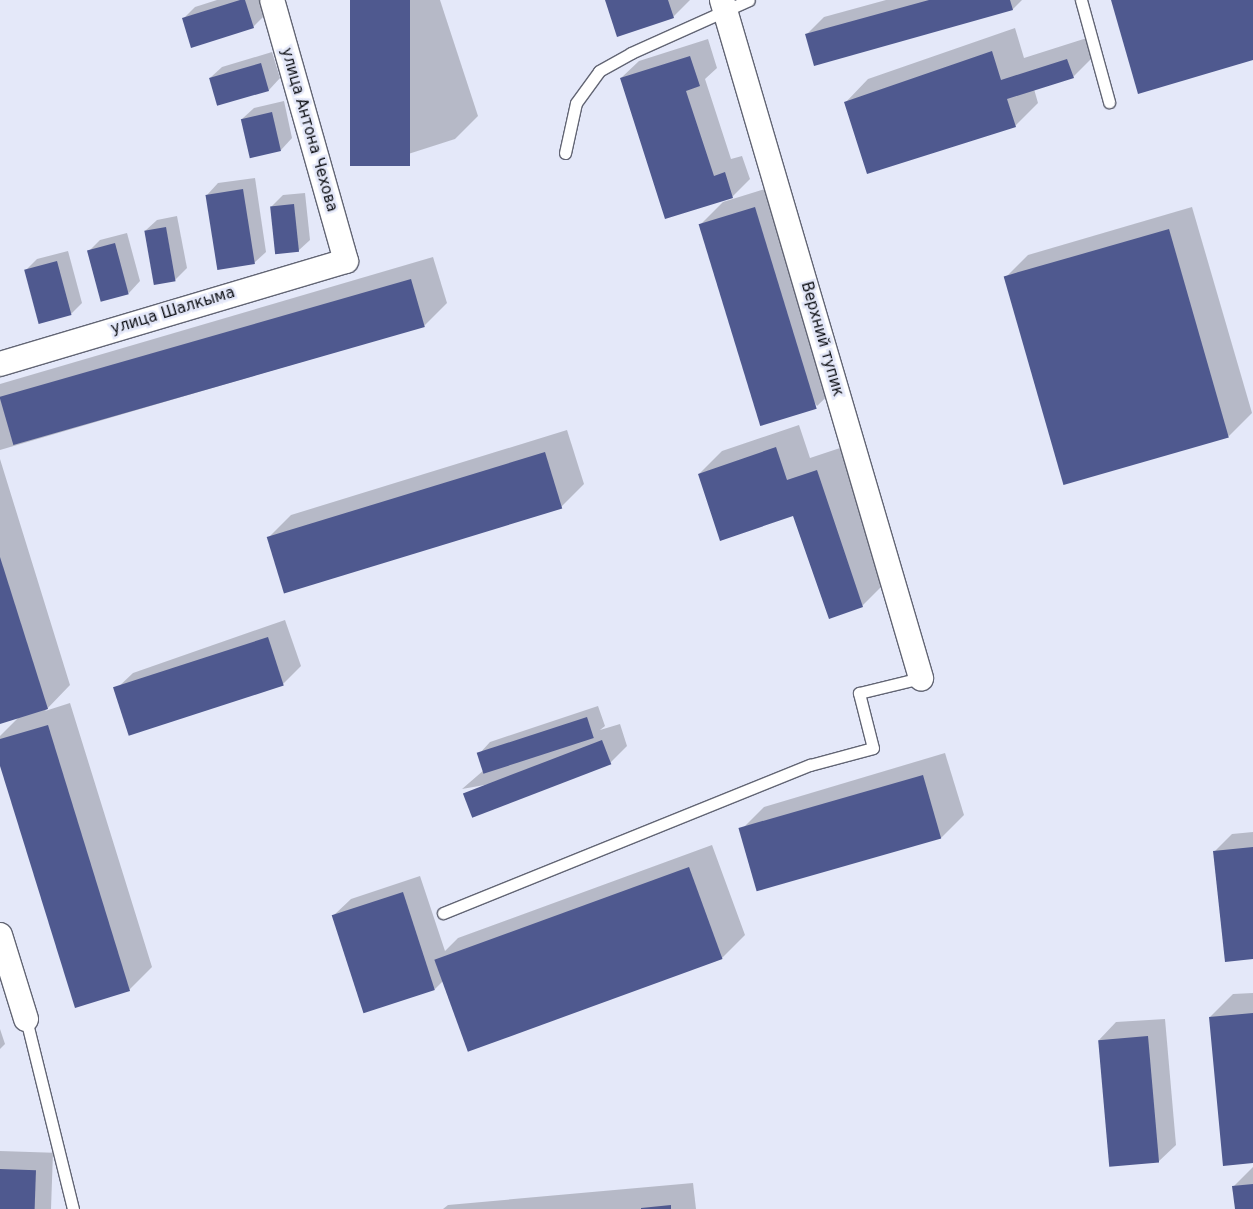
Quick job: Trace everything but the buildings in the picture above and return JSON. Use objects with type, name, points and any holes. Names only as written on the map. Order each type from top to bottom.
[{"type":"street","name":"улица Антона Чехова","points":[[272,0],[346,261]]},
{"type":"street","name":"Верхний тупик","points":[[724,6],[921,678]]},
{"type":"street","name":"улица Шалкыма","points":[[0,364],[346,261]]},
{"type":"street","points":[[0,935],[26,1019]]},
{"type":"lane","points":[[565,153],[576,103],[599,71],[724,6],[749,0]]},
{"type":"lane","points":[[1081,0],[1109,102]]},
{"type":"lane","points":[[443,913],[810,765],[873,748],[859,693],[921,678]]},
{"type":"lane","points":[[26,1019],[73,1209]]}]
